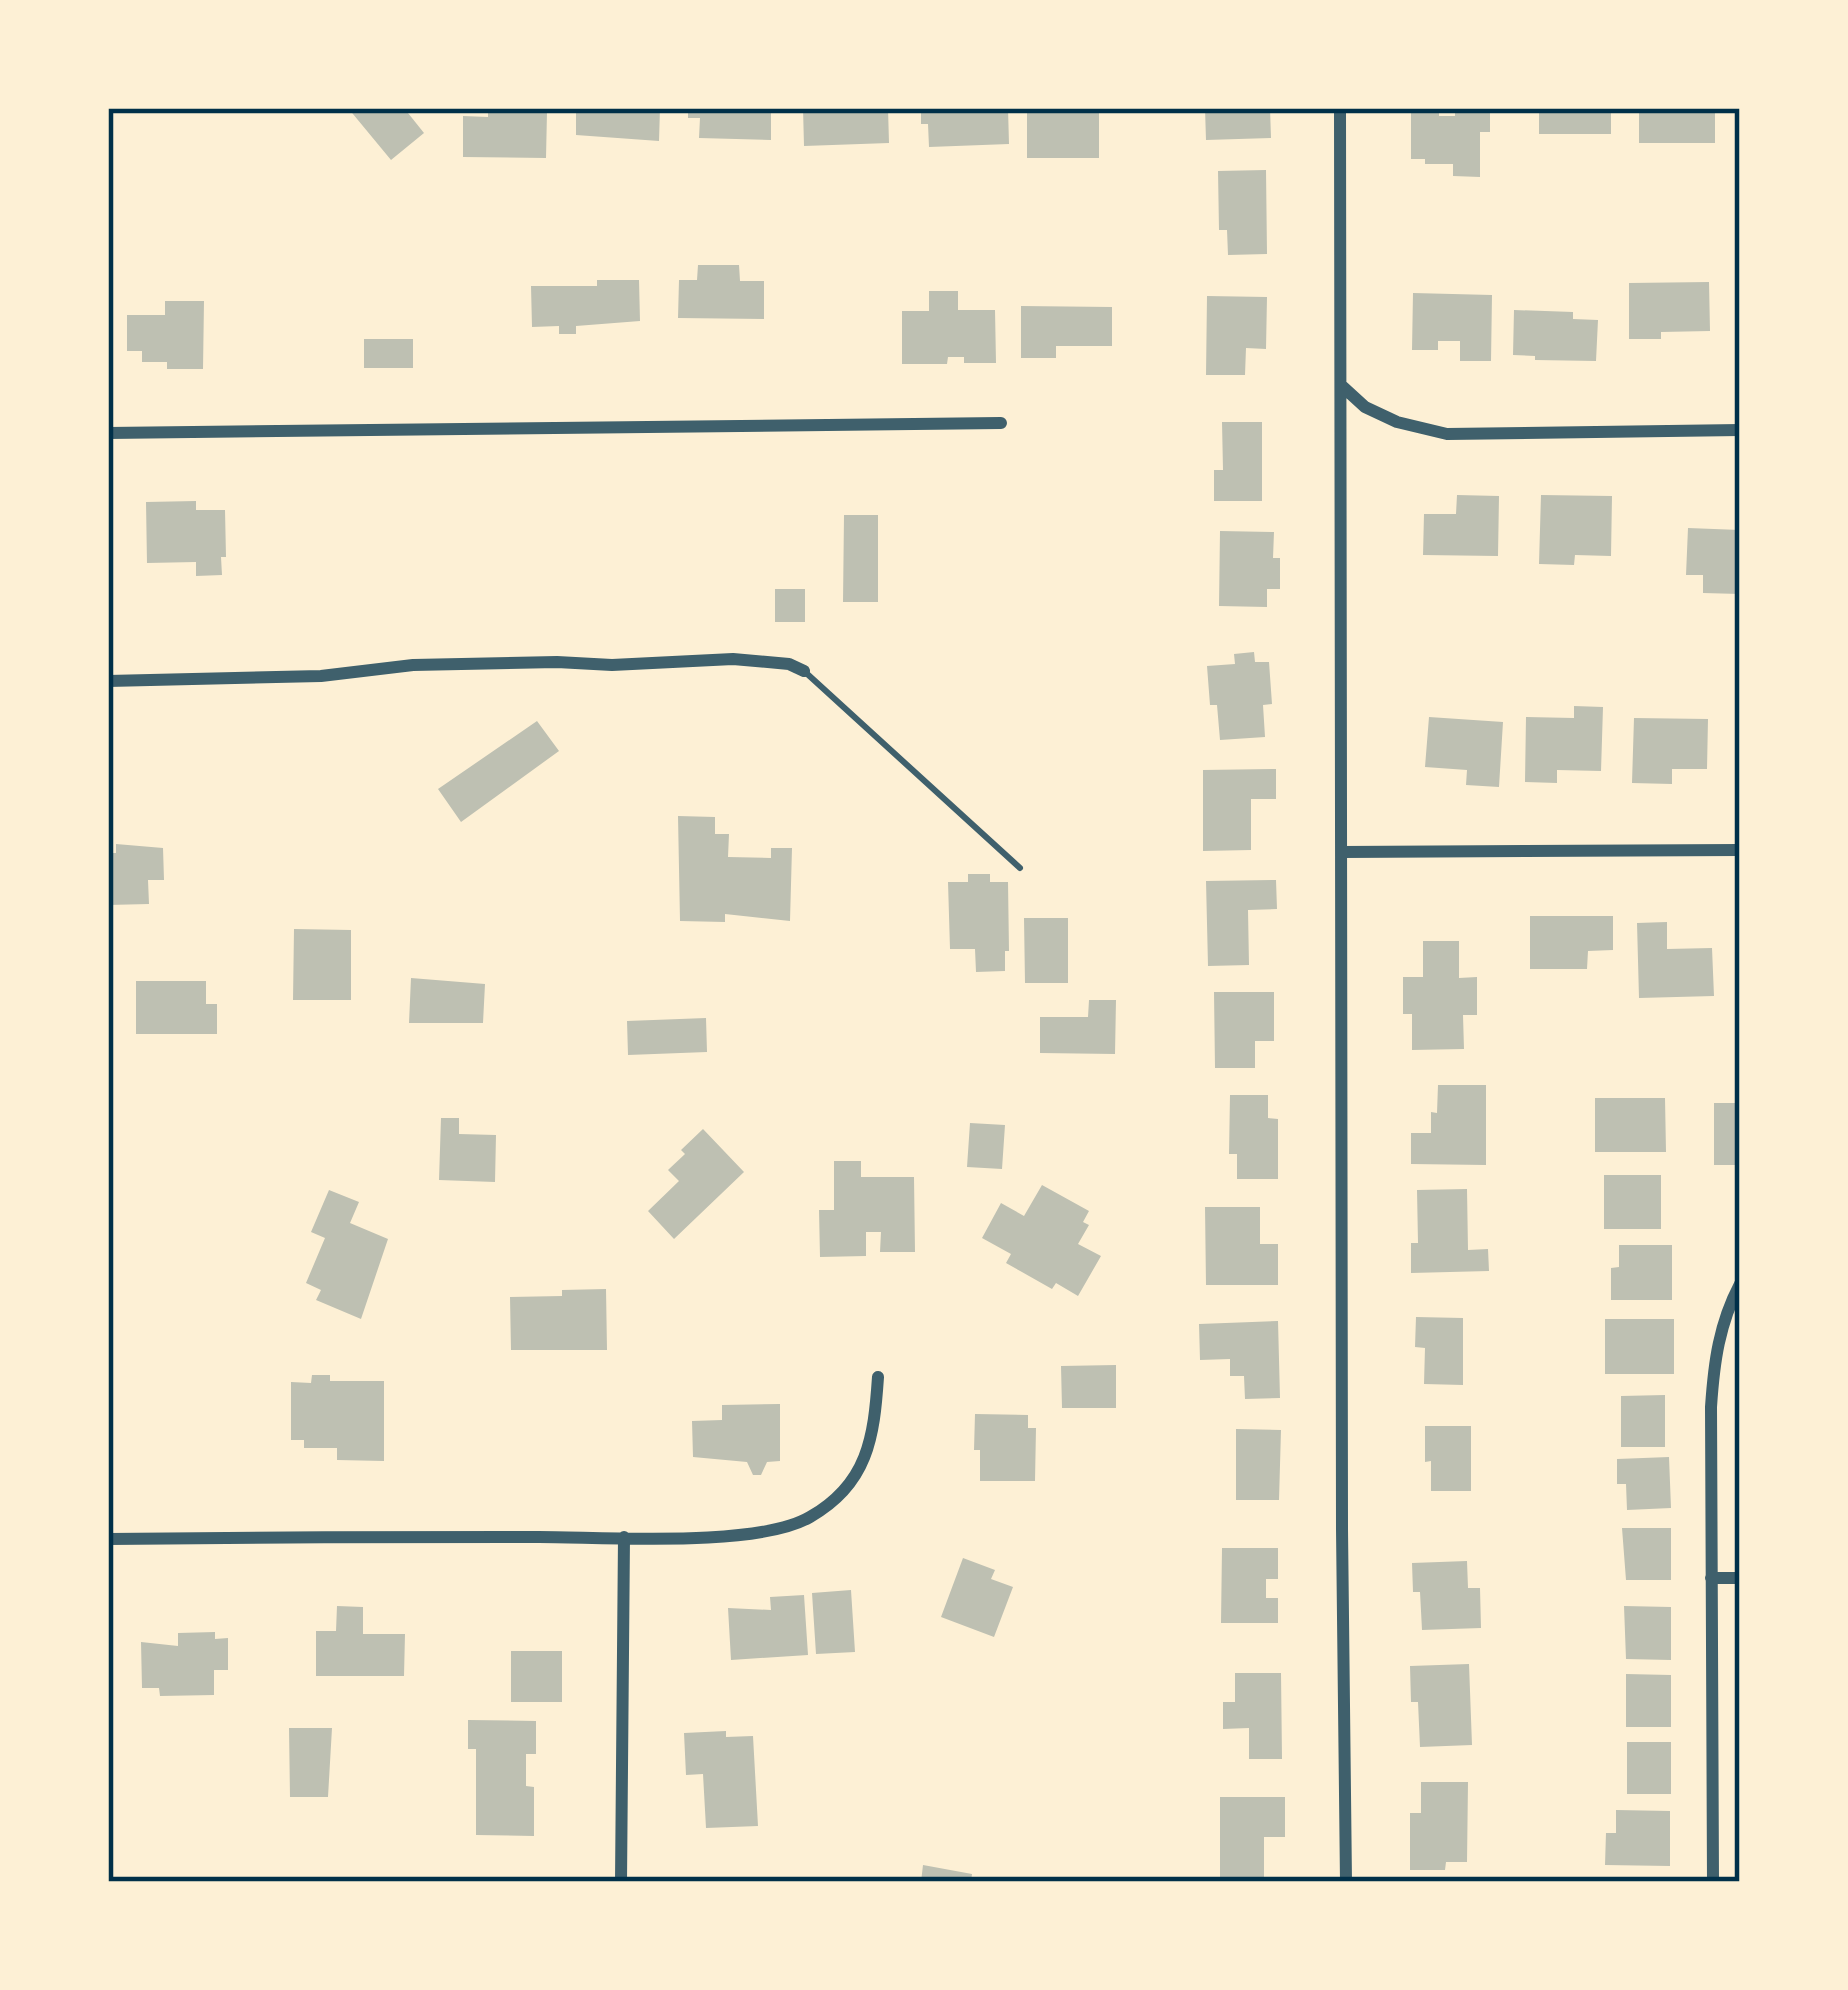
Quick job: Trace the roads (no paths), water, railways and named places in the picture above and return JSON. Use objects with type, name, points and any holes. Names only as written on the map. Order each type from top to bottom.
[{"type":"street","points":[[1340,108],[1346,1882]]},
{"type":"street","points":[[1342,386],[1365,406],[1397,422],[1447,434],[1740,430]]},
{"type":"street","points":[[108,433],[1001,423]]},
{"type":"street","points":[[108,681],[321,676],[412,665],[612,665],[734,659],[789,664],[804,671]]},
{"type":"street","points":[[1342,852],[1740,850]]},
{"type":"street","points":[[1713,1882],[1714,1363],[1724,1315],[1740,1284]]},
{"type":"street","points":[[108,1539],[624,1537],[782,1530],[812,1516],[859,1472],[874,1432],[878,1377]]},
{"type":"street","points":[[621,1882],[624,1537]]},
{"type":"street","points":[[1711,1578],[1740,1578]]},
{"type":"lane","points":[[804,671],[1020,868]]}]
